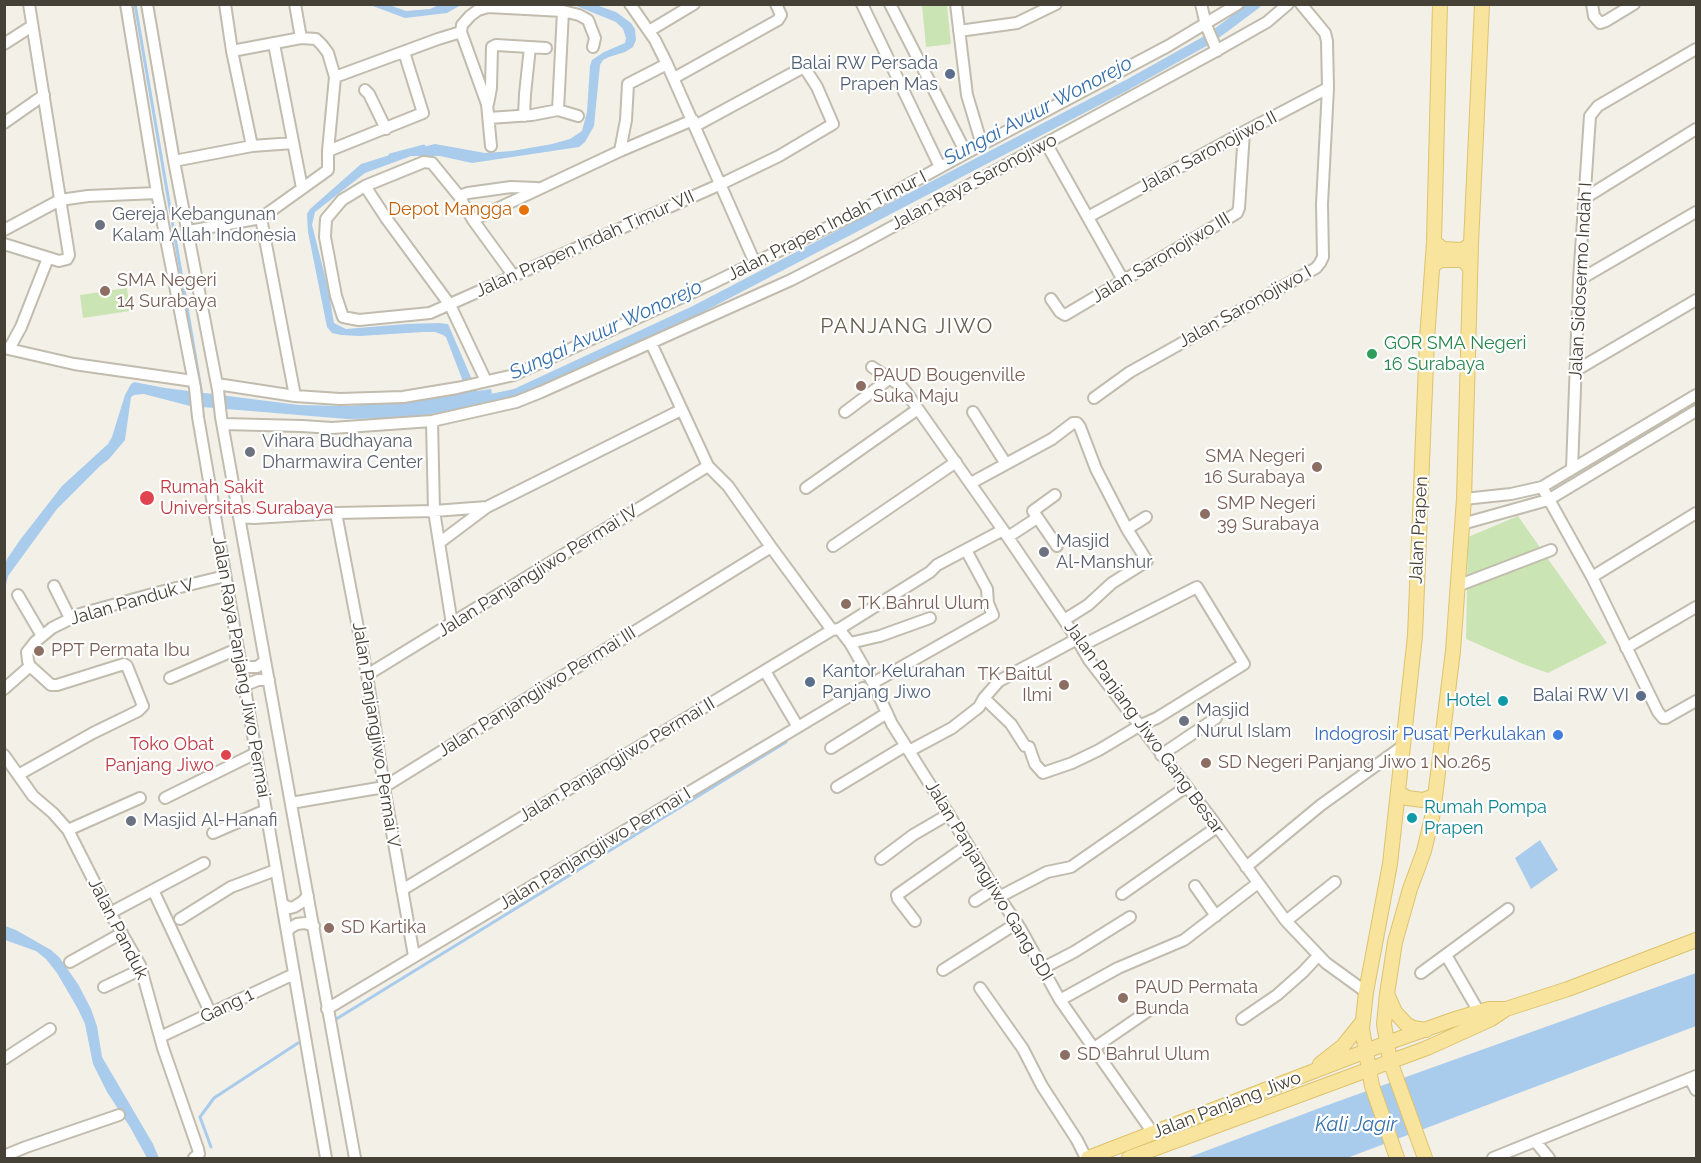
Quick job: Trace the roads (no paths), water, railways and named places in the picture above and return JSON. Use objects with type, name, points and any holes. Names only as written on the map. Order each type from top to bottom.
[{"type":"main road","name":"Jalan Prapen","points":[[1397,1157],[1372,1086],[1363,1040],[1363,1020],[1366,992],[1402,795],[1403,746],[1415,636],[1427,339],[1438,254],[1440,4]]},
{"type":"main road","points":[[1425,1158],[1390,1061],[1384,1024],[1395,942],[1424,850],[1433,813],[1429,798],[1439,765],[1453,651],[1464,499],[1466,256],[1482,4]]},
{"type":"main road","points":[[1438,254],[1466,256]]},
{"type":"main road","points":[[1402,795],[1429,798]]},
{"type":"main road","points":[[1506,1010],[1568,989],[1696,939]]},
{"type":"main road","points":[[1387,994],[1395,1012],[1406,1024],[1413,1028],[1426,1029]]},
{"type":"main road","name":"Jalan Panjang Jiwo","points":[[1087,1158],[1426,1029],[1489,1009],[1506,1010]]},
{"type":"main road","name":"Jalan Panjang Jiwo","points":[[1129,1158],[1427,1048],[1506,1010]]},
{"type":"main road","points":[[1301,1077],[1340,1050],[1363,1020]]},
{"type":"street","points":[[4,244],[54,259],[67,259],[69,255],[29,4]]},
{"type":"street","name":"Jalan Raya Panjang Jiwo Permai","points":[[126,4],[157,193],[194,385],[243,686],[326,1158]]},
{"type":"street","name":"Jalan Raya Panjang Jiwo Permai","points":[[147,4],[174,161],[218,387],[222,420],[355,1158]]},
{"type":"street","points":[[225,4],[232,51],[252,146]]},
{"type":"street","points":[[296,4],[301,38]]},
{"type":"street","points":[[630,4],[674,78],[755,263]]},
{"type":"street","points":[[648,31],[694,4]]},
{"type":"street","points":[[674,78],[778,20],[781,15],[776,4]]},
{"type":"street","points":[[861,4],[940,167]]},
{"type":"street","points":[[890,4],[966,153]]},
{"type":"street","points":[[956,4],[967,95],[982,145]]},
{"type":"street","points":[[959,31],[1017,23],[1040,9],[1056,4]]},
{"type":"street","points":[[1201,4],[1206,26],[1216,49]]},
{"type":"street","name":"Jalan Prapen Indah Timur I","points":[[218,387],[340,399],[403,397],[514,375],[855,214],[1206,26],[1238,4]]},
{"type":"street","name":"Jalan Raya Saronojiwo","points":[[222,420],[332,428],[432,422],[516,402],[791,280],[857,246],[1267,22],[1288,4]]},
{"type":"street","name":"Jalan Saronojiwo I","points":[[1094,398],[1130,372],[1316,268],[1320,263],[1323,257],[1322,204],[1328,88],[1327,38],[1301,4]]},
{"type":"street","points":[[1592,4],[1592,13],[1600,22],[1606,21],[1634,4]]},
{"type":"street","points":[[488,104],[462,32],[462,25],[478,10],[488,7],[563,11],[579,15],[588,20],[595,38],[593,47]]},
{"type":"street","points":[[558,110],[563,11]]},
{"type":"street","points":[[4,44],[32,26]]},
{"type":"street","points":[[335,77],[462,32]]},
{"type":"street","points":[[189,231],[261,218],[326,172],[328,167],[335,77],[328,53],[322,45],[316,39],[301,38],[232,51]]},
{"type":"street","points":[[274,44],[302,188]]},
{"type":"street","points":[[491,146],[488,104],[491,88],[492,47],[496,45],[546,48]]},
{"type":"street","points":[[524,116],[530,47]]},
{"type":"street","name":"Jalan Sidosermo Indah I","points":[[1572,469],[1579,280],[1589,119],[1598,106],[1696,49]]},
{"type":"street","points":[[328,151],[424,113],[404,52]]},
{"type":"street","points":[[620,151],[626,120],[628,84],[667,64]]},
{"type":"street","name":"Jalan Prapen Indah Timur VII","points":[[365,186],[342,200],[326,219],[325,237],[336,296],[343,317],[359,320],[418,315],[450,305],[721,184],[779,156],[833,126],[821,94],[806,70],[802,68],[694,123]]},
{"type":"street","name":"Jalan Saronojiwo II","points":[[1088,217],[1328,88]]},
{"type":"street","points":[[364,90],[369,94],[386,129]]},
{"type":"street","points":[[4,123],[44,95]]},
{"type":"street","points":[[489,118],[524,116],[558,110],[578,116]]},
{"type":"street","points":[[473,220],[620,151],[694,123]]},
{"type":"street","points":[[1585,198],[1696,129]]},
{"type":"street","name":"Jalan Saronojiwo III","points":[[1051,299],[1059,312],[1065,315],[1237,213],[1244,132]]},
{"type":"street","points":[[174,161],[252,146],[292,143]]},
{"type":"street","points":[[1046,143],[1123,280]]},
{"type":"street","points":[[484,381],[450,305],[365,186],[424,162],[436,166],[513,275]]},
{"type":"street","points":[[459,196],[512,187],[540,188]]},
{"type":"street","points":[[4,230],[60,200],[88,196],[157,193]]},
{"type":"street","points":[[1579,280],[1696,212]]},
{"type":"street","points":[[261,218],[294,396]]},
{"type":"street","points":[[54,259],[21,327],[7,349],[74,364],[194,385]]},
{"type":"street","points":[[1575,371],[1696,300]]},
{"type":"street","name":"Jalan Panjangjiwo Gang SDI","points":[[651,343],[708,466],[728,486],[771,547],[836,629],[850,643],[907,748],[996,893],[1017,923],[1060,1000],[1153,1133]]},
{"type":"street","name":"Jalan Panjang Jiwo Gang Besar","points":[[872,367],[903,388],[971,483],[1089,660],[1286,921],[1318,956],[1366,992]]},
{"type":"street","points":[[845,412],[889,379]]},
{"type":"street","points":[[1464,499],[1511,494],[1542,487],[1696,395]]},
{"type":"street","points":[[1677,407],[1684,418]]},
{"type":"street","points":[[806,488],[918,409]]},
{"type":"street","points":[[439,543],[487,507],[681,410]]},
{"type":"street","points":[[1462,524],[1548,500],[1696,411]]},
{"type":"street","points":[[973,412],[1006,464]]},
{"type":"street","points":[[432,422],[434,511],[452,624]]},
{"type":"street","points":[[971,483],[1052,439],[1072,423],[1077,423],[1080,427],[1096,469],[1127,529],[1147,561],[1064,620]]},
{"type":"street","points":[[1574,442],[1589,459]]},
{"type":"street","points":[[833,546],[956,462]]},
{"type":"street","name":"Jalan Panjangjiwo Permai IV","points":[[367,675],[708,466]]},
{"type":"street","points":[[1542,487],[1592,577],[1658,712],[1666,718],[1696,701]]},
{"type":"street","points":[[1054,495],[1033,512],[1057,546]]},
{"type":"street","points":[[240,516],[254,518],[487,507]]},
{"type":"street","name":"Jalan Panjangjiwo Permai V","points":[[336,513],[367,675],[414,956]]},
{"type":"street","points":[[1592,577],[1696,513]]},
{"type":"street","points":[[1127,529],[1146,517]]},
{"type":"street","name":"Jalan Panjangjiwo Permai II","points":[[402,890],[930,572],[937,565],[1037,518]]},
{"type":"street","name":"Jalan Panjangjiwo Permai III","points":[[291,803],[384,787],[771,547]]},
{"type":"street","points":[[873,683],[993,615],[988,603],[987,590],[966,550]]},
{"type":"street","points":[[1457,586],[1551,550]]},
{"type":"street","name":"Jalan Panduk V","points":[[30,666],[27,657],[29,649],[52,628],[70,618],[160,591],[225,576]]},
{"type":"street","points":[[54,586],[70,618]]},
{"type":"street","points":[[837,787],[907,748],[952,728],[979,707],[984,698],[999,681],[1197,587],[1244,663],[1243,666],[1157,718],[1099,750],[1043,773],[1035,764],[1029,747],[1025,746],[1011,724],[984,698]]},
{"type":"street","points":[[18,595],[42,636]]},
{"type":"street","points":[[1626,648],[1696,607]]},
{"type":"street","points":[[850,643],[880,636],[930,618]]},
{"type":"street","points":[[170,678],[237,649]]},
{"type":"street","points":[[240,667],[256,667],[265,661]]},
{"type":"street","points":[[4,689],[30,666],[53,686],[124,664],[127,666],[143,706],[138,711],[18,775]]},
{"type":"street","points":[[765,671],[798,727]]},
{"type":"street","points":[[243,686],[252,681],[269,680]]},
{"type":"street","name":"Jalan Panjangjiwo Permai I","points":[[327,1008],[862,688]]},
{"type":"street","points":[[831,748],[887,713]]},
{"type":"street","points":[[1161,755],[1216,718]]},
{"type":"street","points":[[1246,867],[1321,805],[1403,746]]},
{"type":"street","points":[[165,798],[256,753]]},
{"type":"street","name":"Jalan Panduk","points":[[4,755],[33,796],[68,830],[110,913],[142,969],[160,1037],[198,1149],[199,1154],[194,1158]]},
{"type":"street","points":[[975,901],[1047,872],[1071,867],[1186,787]]},
{"type":"street","points":[[68,830],[140,798]]},
{"type":"street","points":[[213,833],[266,810]]},
{"type":"street","points":[[881,859],[913,835],[949,814]]},
{"type":"street","points":[[1122,894],[1217,827]]},
{"type":"street","points":[[915,921],[897,895],[968,845]]},
{"type":"street","points":[[110,913],[204,863]]},
{"type":"street","points":[[180,919],[231,887],[276,870]]},
{"type":"street","points":[[1286,921],[1335,882]]},
{"type":"street","points":[[1060,1000],[1118,968],[1184,940],[1258,884]]},
{"type":"street","points":[[1195,886],[1216,916]]},
{"type":"street","points":[[153,890],[211,1014]]},
{"type":"street","points":[[282,904],[290,908],[294,907],[308,896]]},
{"type":"street","points":[[1421,973],[1508,909]]},
{"type":"street","points":[[1043,968],[1074,952],[1130,917]]},
{"type":"street","points":[[287,932],[297,924],[305,923],[314,926]]},
{"type":"street","points":[[944,970],[1017,923]]},
{"type":"street","points":[[70,962],[122,933]]},
{"type":"street","points":[[1446,955],[1479,1012]]},
{"type":"street","points":[[1242,1019],[1277,995],[1318,956]]},
{"type":"street","points":[[104,987],[142,969]]},
{"type":"street","name":"Gang 1","points":[[160,1037],[294,974]]},
{"type":"street","points":[[980,988],[1023,1049],[1042,1086],[1087,1158]]},
{"type":"street","points":[[1094,1048],[1148,1011]]},
{"type":"street","points":[[4,1059],[50,1029]]},
{"type":"street","points":[[1493,1158],[1693,1078],[1696,1090]]},
{"type":"street","points":[[4,1156],[26,1146],[80,1130],[119,1115]]},
{"type":"street","points":[[1535,1141],[1549,1158]]},
{"type":"water","points":[[370,5],[389,5],[406,11],[430,9],[439,5],[461,5],[447,13],[405,18]]},
{"type":"water","points":[[574,5],[596,5],[616,12],[631,23],[635,29],[636,40],[633,47],[603,60],[600,65],[594,126],[585,142],[579,147],[472,163],[440,156],[411,156],[365,173],[315,212],[312,225],[328,288],[334,323],[346,329],[406,324],[448,324],[477,391],[491,389],[492,393],[484,405],[408,418],[347,419],[190,406],[144,394],[134,395],[131,397],[125,440],[109,459],[57,509],[8,576],[5,589],[7,559],[62,486],[108,444],[125,395],[134,382],[299,405],[349,406],[421,400],[467,392],[446,337],[443,335],[435,332],[360,336],[332,333],[327,327],[308,232],[307,214],[361,164],[390,155],[435,144],[485,153],[512,151],[570,139],[582,131],[587,112],[592,60],[625,43],[626,38],[623,29],[616,22]]},
{"type":"water","points":[[1540,840],[1558,870],[1531,889],[1515,858]]},
{"type":"water","points":[[5,926],[51,950],[59,957],[78,984],[97,1026],[102,1057],[159,1158],[147,1158],[107,1092],[93,1064],[85,1024],[57,973],[36,951],[5,940]]},
{"type":"water","name":"Kali Jagir","points":[[1696,973],[1696,1026],[1347,1158],[1187,1158],[1325,1106]]},
{"type":"waterway","points":[[135,4],[202,395]]},
{"type":"waterway","name":"Sungai Avuur Wonorejo","points":[[473,403],[515,394],[696,310],[1127,85],[1209,39],[1256,4]]},
{"type":"waterway","points":[[390,155],[424,146]]},
{"type":"waterway","points":[[333,1021],[786,742]]},
{"type":"waterway","points":[[211,1147],[200,1117],[214,1098],[298,1043]]},
{"type":"place","name":"Balai RW Persada Prapen Mas","points":[[950,74]]},
{"type":"place","name":"Depot Mangga","points":[[524,210]]},
{"type":"place","name":"Gereja Kebangunan Kalam Allah Indonesia","points":[[100,225]]},
{"type":"place","name":"SMA Negeri 14 Surabaya","points":[[105,291]]},
{"type":"place","name":"GOR SMA Negeri 16 Surabaya","points":[[1372,354]]},
{"type":"place","name":"PAUD Bougenville Suka Maju","points":[[861,386]]},
{"type":"place","name":"Vihara Budhayana Dharmawira Center","points":[[250,452]]},
{"type":"place","name":"SMA Negeri 16 Surabaya","points":[[1317,467]]},
{"type":"place","name":"Rumah Sakit Universitas Surabaya","points":[[147,498]]},
{"type":"place","name":"SMP Negeri 39 Surabaya","points":[[1205,514]]},
{"type":"place","name":"Masjid Al-Manshur","points":[[1044,552]]},
{"type":"place","name":"TK Bahrul Ulum","points":[[846,604]]},
{"type":"place","name":"PPT Permata Ibu","points":[[39,651]]},
{"type":"place","name":"Kantor Kelurahan Panjang Jiwo","points":[[810,682]]},
{"type":"place","name":"TK Baitul Ilmi","points":[[1064,685]]},
{"type":"place","name":"Balai RW VI","points":[[1641,696]]},
{"type":"place","name":"Hotel","points":[[1503,701]]},
{"type":"place","name":"Masjid Nurul Islam","points":[[1184,721]]},
{"type":"place","name":"Indogrosir Pusat Perkulakan","points":[[1558,735]]},
{"type":"place","name":"Toko Obat Panjang Jiwo","points":[[226,755]]},
{"type":"place","name":"SD Negeri Panjang Jiwo 1 No.265","points":[[1206,763]]},
{"type":"place","name":"Rumah Pompa Prapen","points":[[1412,818]]},
{"type":"place","name":"Masjid Al-Hanafi","points":[[131,821]]},
{"type":"place","name":"SD Kartika","points":[[329,928]]},
{"type":"place","name":"PAUD Permata Bunda","points":[[1123,998]]},
{"type":"place","name":"SD Bahrul Ulum","points":[[1065,1055]]},
{"type":"district","name":"PANJANG JIWO","points":[[907,327]]}]
